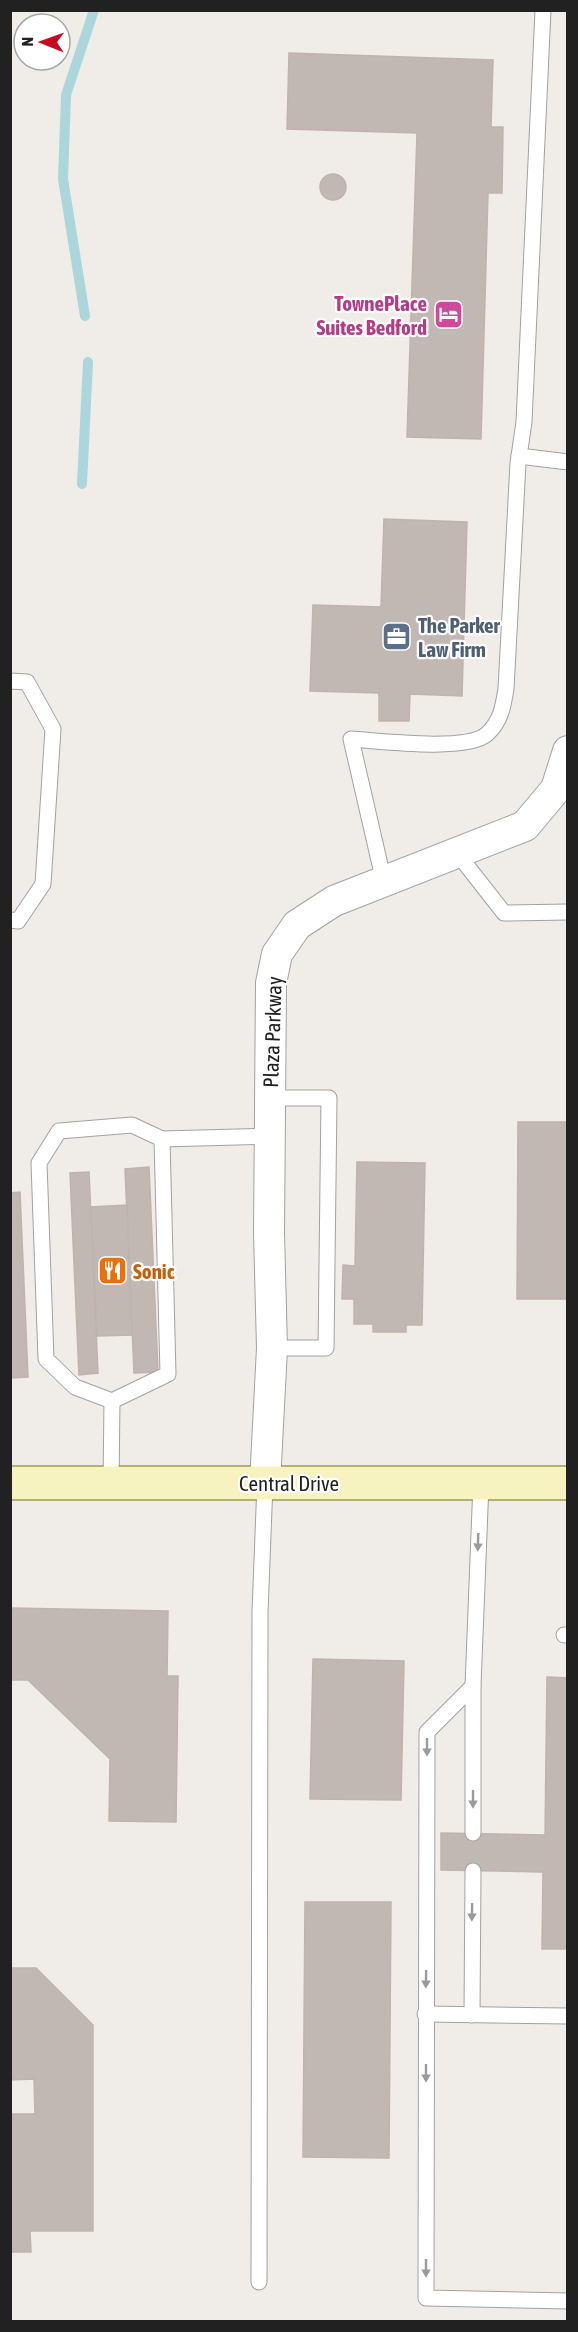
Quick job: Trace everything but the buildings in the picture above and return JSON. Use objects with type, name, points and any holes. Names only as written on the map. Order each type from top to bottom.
[{"type":"main road","name":"Central Drive","points":[[10,1483],[567,1483]]},
{"type":"street","name":"Plaza Parkway","points":[[265,1483],[272,1348],[271,983],[278,954],[297,925],[334,901],[525,826],[555,789],[567,751]]},
{"type":"lane","points":[[384,882],[351,739],[462,744],[485,736],[501,717],[506,689],[519,456],[524,422],[543,10]]},
{"type":"lane","points":[[519,456],[567,462]]},
{"type":"lane","points":[[10,681],[27,682],[53,729],[43,884],[18,921],[10,920]]},
{"type":"lane","points":[[457,853],[504,913],[567,912]]},
{"type":"lane","points":[[270,1098],[329,1098],[326,1348],[272,1348]]},
{"type":"lane","points":[[162,1139],[168,1374],[112,1401],[75,1387],[46,1359],[39,1163],[59,1131],[132,1125],[162,1139],[270,1136]]},
{"type":"lane","points":[[111,1483],[112,1401]]},
{"type":"lane","points":[[260,2282],[260,1612],[265,1483]]},
{"type":"lane","points":[[472,1833],[473,1686],[481,1483]]},
{"type":"lane","points":[[473,1686],[427,1732],[426,2298],[567,2301]]},
{"type":"lane","points":[[472,2015],[473,1871]]},
{"type":"lane","points":[[425,2014],[567,2016]]},
{"type":"waterway","points":[[85,316],[63,179],[66,95],[94,10]]},
{"type":"waterway","points":[[82,484],[88,362]]},
{"type":"place","name":"TownePlace Suites Bedford","points":[[448,315]]},
{"type":"place","name":"The Parker Law Firm","points":[[397,637]]},
{"type":"place","name":"Sonic","points":[[112,1271]]}]
